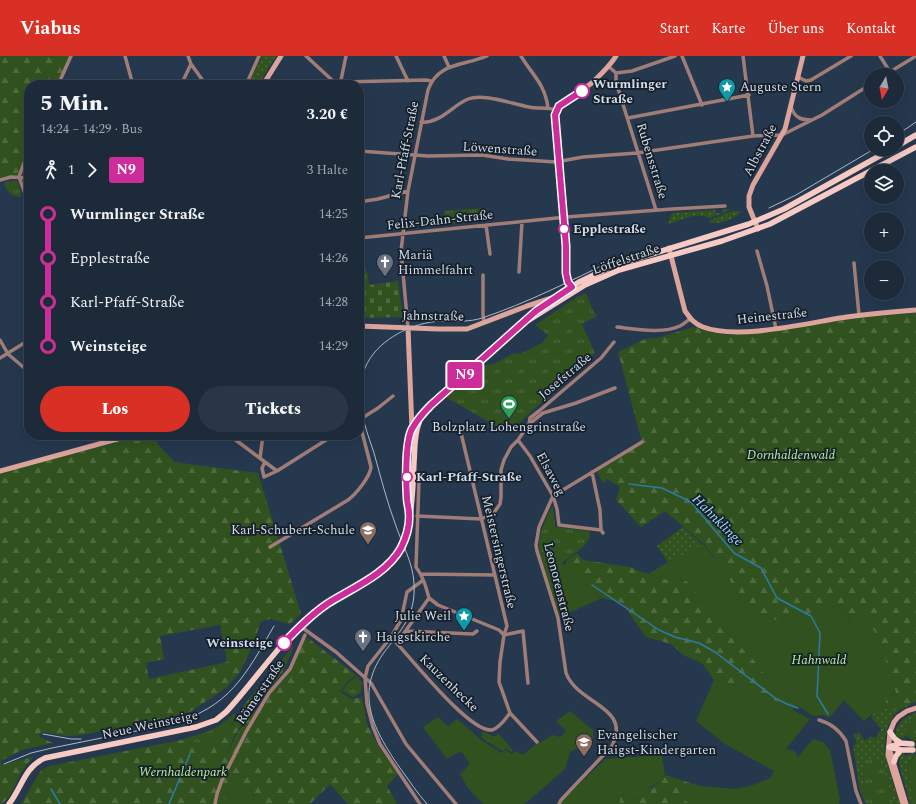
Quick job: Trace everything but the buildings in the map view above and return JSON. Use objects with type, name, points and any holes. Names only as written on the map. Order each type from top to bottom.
[{"type":"main road","points":[[904,142],[916,135]]},
{"type":"main road","name":"Löffelstraße","points":[[524,323],[544,305],[556,297],[573,289],[619,270],[722,241],[758,229],[783,218],[916,147]]},
{"type":"main road","name":"Löffelstraße","points":[[524,323],[553,305],[573,289],[613,266],[755,222],[784,208],[879,156]]},
{"type":"main road","points":[[410,514],[407,499],[407,467],[408,449],[412,429],[421,415],[431,405],[524,323]]},
{"type":"main road","points":[[410,514],[417,427],[421,415]]},
{"type":"main road","points":[[412,429],[415,446]]},
{"type":"main road","name":"Neue Weinsteige","points":[[10,804],[30,768],[40,760],[189,729],[216,720],[232,706],[300,626],[324,606],[375,575],[391,562],[401,548],[410,514]]},
{"type":"main road","points":[[889,747],[901,750],[912,747],[895,740],[890,732]]},
{"type":"main road","points":[[889,747],[901,743]]},
{"type":"main road","points":[[894,762],[896,756],[901,750]]},
{"type":"street","points":[[60,80],[71,56]]},
{"type":"street","points":[[125,56],[132,80]]},
{"type":"street","points":[[188,56],[191,64],[202,80]]},
{"type":"street","points":[[248,80],[259,56]]},
{"type":"street","points":[[266,80],[281,56]]},
{"type":"street","points":[[306,56],[332,80]]},
{"type":"street","points":[[342,80],[346,56]]},
{"type":"street","points":[[396,56],[408,80]]},
{"type":"street","points":[[444,56],[449,67]]},
{"type":"street","points":[[364,83],[408,80],[431,81],[438,74],[449,67],[487,56]]},
{"type":"street","points":[[521,56],[540,83],[546,97],[548,108]]},
{"type":"street","points":[[573,289],[568,282],[566,273],[566,256],[555,122],[556,110],[564,102],[593,82],[616,56]]},
{"type":"street","points":[[608,66],[616,72],[632,71],[676,56]]},
{"type":"street","points":[[682,56],[702,105]]},
{"type":"street","points":[[743,56],[753,136]]},
{"type":"street","name":"Albstraße","points":[[758,229],[748,207],[749,196],[753,186],[785,129],[803,56]]},
{"type":"street","points":[[798,76],[806,81],[811,80],[851,56]]},
{"type":"street","points":[[880,56],[888,68]]},
{"type":"street","points":[[896,68],[916,56]]},
{"type":"street","points":[[183,80],[191,64]]},
{"type":"street","name":"Rubensstraße","points":[[616,72],[616,82],[656,210]]},
{"type":"street","name":"Karl-Pfaff-Straße","points":[[412,429],[408,328],[401,250],[408,190],[414,156],[431,81]]},
{"type":"street","points":[[782,135],[813,120],[864,88]]},
{"type":"street","points":[[628,118],[749,95]]},
{"type":"street","points":[[422,122],[434,120],[467,99],[476,97],[493,99],[530,108],[548,108],[556,110]]},
{"type":"street","points":[[790,106],[794,115],[797,117],[805,120],[813,120]]},
{"type":"street","name":"Löwenstraße","points":[[364,151],[445,157],[482,155],[559,162],[583,158],[637,153],[753,136],[782,135]]},
{"type":"street","points":[[24,163],[19,177],[24,192]]},
{"type":"street","points":[[0,180],[11,177],[24,178]]},
{"type":"street","points":[[364,201],[378,199],[408,190]]},
{"type":"street","name":"Felix-Dahn-Straße","points":[[364,237],[563,217],[725,206]]},
{"type":"street","points":[[518,272],[522,222]]},
{"type":"street","points":[[486,225],[490,254]]},
{"type":"street","points":[[617,327],[639,330],[670,329],[681,326],[690,319],[685,311],[669,248]]},
{"type":"street","points":[[757,251],[767,286],[776,329]]},
{"type":"street","points":[[854,263],[859,315]]},
{"type":"street","points":[[483,275],[484,322]]},
{"type":"street","name":"Jahnstraße","points":[[364,326],[467,329],[527,306],[556,297]]},
{"type":"street","name":"Jahnstraße","points":[[534,304],[553,305]]},
{"type":"street","points":[[527,306],[532,315]]},
{"type":"street","name":"Heinestraße","points":[[690,319],[703,327],[721,331],[741,332],[776,329],[859,315],[916,310]]},
{"type":"street","points":[[0,340],[8,354],[24,368]]},
{"type":"street","name":"Josefstraße","points":[[529,424],[530,418],[601,358],[614,342]]},
{"type":"street","points":[[0,358],[24,343]]},
{"type":"street","points":[[417,516],[481,519],[494,514],[500,504],[502,489],[502,464],[508,451],[529,424],[543,413],[576,403],[615,388]]},
{"type":"street","points":[[364,417],[393,396]]},
{"type":"street","name":"Meistersingerstraße","points":[[463,427],[461,432],[507,626],[504,635],[500,662],[499,682],[510,713]]},
{"type":"street","points":[[270,547],[348,500],[357,491],[369,474],[371,466],[364,439]]},
{"type":"street","points":[[0,471],[115,440]]},
{"type":"street","points":[[235,440],[277,471]]},
{"type":"street","points":[[260,458],[262,440]]},
{"type":"street","points":[[265,462],[262,468],[264,477],[277,471],[326,440]]},
{"type":"street","name":"Elsaweg","points":[[518,440],[530,456],[553,496],[557,509],[559,525],[602,531],[600,510],[592,472]]},
{"type":"street","points":[[553,496],[642,442]]},
{"type":"street","points":[[414,475],[419,480],[416,567],[421,574],[422,581],[429,598],[438,605],[499,630],[504,635],[523,630],[528,684]]},
{"type":"street","name":"Leonorenstraße","points":[[553,496],[537,534],[536,546],[558,618],[566,673],[570,683],[577,690],[610,713],[616,723],[616,738],[606,753],[559,804]]},
{"type":"street","points":[[421,574],[495,576]]},
{"type":"street","points":[[420,804],[380,744],[368,712],[365,678],[368,666],[391,637],[401,620],[407,592],[422,581]]},
{"type":"street","points":[[391,637],[396,643],[429,598]]},
{"type":"street","points":[[300,626],[336,652],[371,683],[406,744],[456,804]]},
{"type":"street","points":[[406,631],[473,634],[477,631]]},
{"type":"street","name":"Römerstraße","points":[[215,804],[222,780],[246,732],[270,693],[290,669],[305,635]]},
{"type":"street","name":"Kauzenhecke","points":[[396,643],[432,684],[463,714],[481,726],[494,729],[503,722],[510,713]]},
{"type":"street","points":[[904,804],[889,760],[888,754],[890,732],[898,717],[907,711],[916,708]]},
{"type":"street","points":[[510,713],[537,742]]},
{"type":"street","points":[[819,720],[827,722],[842,735],[846,741],[856,791],[861,804]]},
{"type":"street","points":[[889,747],[904,804]]},
{"type":"green space","points":[[0,56],[71,56],[60,80],[24,80],[24,164],[19,177],[0,180]]},
{"type":"green space","points":[[262,56],[276,56],[261,80],[250,80]]},
{"type":"green space","points":[[15,180],[18,182],[22,197],[11,194],[5,186],[4,183]]},
{"type":"green space","points":[[487,208],[488,220],[445,224],[444,211]]},
{"type":"green space","points":[[723,209],[730,209],[724,213],[709,218],[705,216],[694,216],[668,224],[672,213],[716,210],[716,213],[722,213]]},
{"type":"green space","points":[[733,211],[741,211],[739,214],[728,220],[718,223],[711,223],[710,220]]},
{"type":"green space","points":[[364,266],[368,274],[369,285],[398,281],[403,317],[364,318]]},
{"type":"green space","points":[[586,293],[593,311],[597,316],[582,324],[595,353],[519,423],[507,409],[499,416],[512,430],[509,433],[442,395],[486,365],[494,364],[512,354],[522,353],[542,343],[548,335],[535,325],[577,297]]},
{"type":"green space","name":"Dornhaldenwald","points":[[916,313],[916,702],[888,711],[885,697],[896,693],[887,669],[838,605],[781,622],[748,611],[723,569],[704,544],[665,511],[641,527],[616,500],[620,487],[607,479],[603,483],[597,472],[642,442],[618,352],[645,339],[661,337],[693,327],[730,335],[794,328],[862,317]]},
{"type":"green space","name":"Bolzplatz Lohengrinstraße","points":[[507,409],[519,423],[512,430],[499,416]]},
{"type":"green space","points":[[125,440],[154,440],[174,462],[258,473],[301,614],[290,624],[271,619],[261,621],[252,647],[240,672],[227,687],[190,712],[165,719],[82,735],[65,736],[42,732],[39,734],[40,737],[53,743],[22,750],[1,761],[1,764],[3,765],[34,756],[21,772],[8,798],[0,804],[0,472]],"holes":[[[220,625],[227,662],[149,679],[146,663],[164,659],[160,636]]]},
{"type":"green space","points":[[552,507],[555,527],[589,531],[590,536],[585,545],[562,563],[556,554],[539,552],[539,540],[542,529]]},
{"type":"green space","points":[[683,527],[703,545],[668,562],[657,546]]},
{"type":"green space","name":"Hahnwald","points":[[703,544],[723,569],[748,611],[781,622],[838,605],[852,624],[864,616],[879,638],[896,693],[885,697],[887,708],[874,712],[864,721],[844,700],[829,718],[824,715],[813,716],[798,706],[770,682],[754,660],[728,634],[687,581],[664,579],[648,574]]},
{"type":"green space","points":[[539,552],[556,554],[564,566],[602,598],[560,617]]},
{"type":"green space","points":[[577,553],[583,560],[630,567],[664,579],[687,581],[728,634],[754,660],[770,682],[798,706],[792,710],[760,693],[714,680],[702,663],[683,655],[671,644],[646,637],[622,603],[602,598],[564,566],[568,559]]},
{"type":"green space","name":"Wernhaldenpark","points":[[308,638],[356,675],[347,682],[340,692],[352,699],[362,697],[367,724],[378,746],[398,774],[387,786],[397,804],[348,804],[330,784],[310,804],[257,804],[251,790],[216,804],[21,804],[41,770],[50,766],[181,740],[209,744],[228,731],[244,705],[295,644],[284,670],[235,734],[224,761],[236,735],[245,722],[286,677],[303,639]]},
{"type":"green space","points":[[357,676],[362,682],[361,693],[353,697],[342,691],[348,683]]},
{"type":"green space","points":[[714,680],[760,693],[810,719],[786,749],[794,751],[798,757],[813,739],[823,742],[830,750],[840,799],[839,804],[689,804],[680,795],[700,786],[737,789],[753,785],[770,778],[774,771],[725,744],[696,721]]},
{"type":"green space","points":[[913,703],[899,710],[895,714],[889,724],[886,735],[885,747],[889,771],[900,804],[894,804],[889,787],[863,761],[864,787],[860,791],[853,746],[857,743],[853,735],[859,732],[865,741],[871,736],[875,739],[881,729],[871,717],[874,712],[887,708],[888,711]]},
{"type":"green space","points":[[570,711],[593,730],[593,739],[570,752],[565,769],[525,804],[483,804],[468,788],[460,774],[470,764],[461,751],[447,759],[423,727],[438,717],[448,726],[457,719],[480,739],[501,753],[506,750],[511,754],[516,751],[523,755],[532,747],[553,735],[560,737],[566,731],[556,721]]},
{"type":"green space","points":[[234,713],[236,716],[228,731],[209,744],[181,740],[216,728]]},
{"type":"green space","points":[[916,713],[916,718],[913,718],[906,734],[915,740],[914,754],[907,767],[915,804],[910,804],[899,764],[900,754],[904,753],[905,756],[911,754],[913,743],[908,737],[905,736],[903,739],[899,738],[896,735],[896,732],[898,725],[904,719]]},
{"type":"green space","points":[[913,718],[916,718],[916,741],[906,734],[906,726]]},
{"type":"green space","points":[[483,731],[492,736],[496,736],[498,733],[513,750],[511,752],[506,748],[503,751],[497,748],[481,737]]},
{"type":"green space","points":[[916,753],[916,804],[915,804],[907,767]]},
{"type":"green space","points":[[662,755],[665,775],[650,787],[620,796],[619,804],[559,804],[605,759]]},
{"type":"green space","points":[[877,758],[882,763],[894,804],[866,804],[860,791],[864,787],[863,761]]},
{"type":"green space","points":[[665,775],[700,786],[681,795],[689,804],[619,804],[620,796],[653,787]]},
{"type":"green space","points":[[235,787],[251,790],[257,804],[216,804],[218,797],[228,799]]},
{"type":"waterway","name":"Hahnklinge","points":[[629,484],[662,488],[691,502],[734,553],[761,568],[777,598],[811,616],[820,633],[817,696],[828,714]]},
{"type":"waterway","points":[[592,585],[659,630],[675,637],[699,643],[715,652],[775,698],[798,708]]},
{"type":"waterway","points":[[169,804],[190,754]]},
{"type":"waterway","points":[[51,789],[60,804]]},
{"type":"tram line","points":[[904,130],[916,122]]},
{"type":"tram line","points":[[769,208],[796,195],[864,155]]},
{"type":"tram line","points":[[364,370],[371,357],[381,346],[397,334],[406,330],[425,323],[468,321],[482,318],[532,299],[614,260]]},
{"type":"tram line","points":[[364,421],[384,490],[409,561],[414,583],[413,605],[410,614],[401,630],[374,669],[370,684],[369,699],[371,713],[376,727],[391,754],[416,791],[427,804]]},
{"type":"tram line","points":[[4,764],[31,753],[171,724],[208,709],[222,699],[234,687],[254,660],[274,626]]},
{"type":"tram line","points":[[43,734],[71,739],[81,739]]},
{"type":"bus line","name":"N9","points":[[284,643],[300,626],[324,606],[381,571],[391,562],[401,548],[407,533],[410,514],[407,499],[407,467],[410,434],[421,415],[536,311],[572,287],[568,282],[566,273],[566,246],[555,131],[555,115],[559,106],[582,91]]},
{"type":"place","name":"Wurmlinger Straße","points":[[582,91]]},
{"type":"place","name":"Auguste Stern","points":[[727,102]]},
{"type":"place","name":"Epplestraße","points":[[564,229]]},
{"type":"place","name":"Mariä Himmelfahrt","points":[[385,277]]},
{"type":"place","name":"Bolzplatz Lohengrinstraße","points":[[509,419]]},
{"type":"place","name":"Karl-Pfaff-Straße","points":[[407,477]]},
{"type":"place","name":"Karl-Schubert-Schule","points":[[368,545]]},
{"type":"place","name":"Julie Weil","points":[[464,631]]},
{"type":"place","name":"Weinsteige","points":[[284,643]]},
{"type":"place","name":"Haigstkirche","points":[[363,652]]},
{"type":"place","name":"Evangelischer Haigst-Kindergarten","points":[[584,757]]}]
